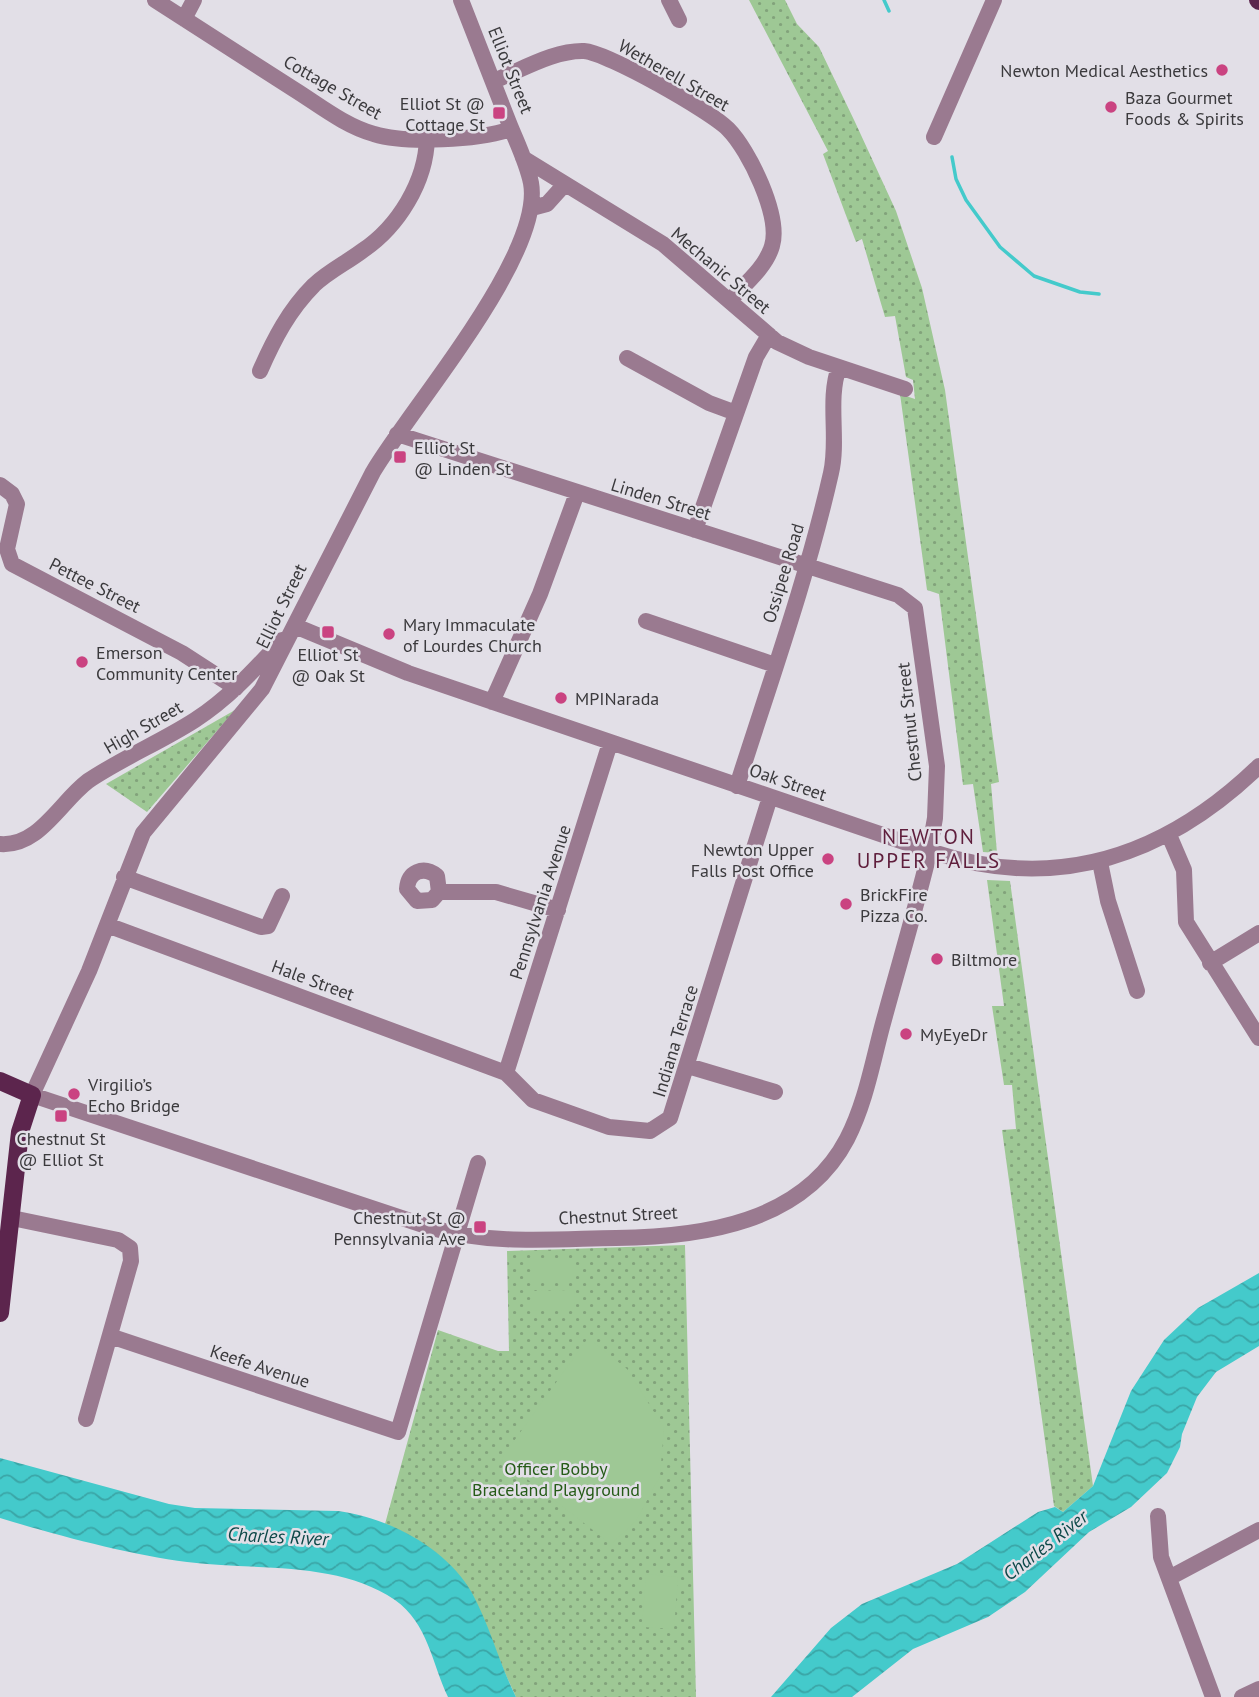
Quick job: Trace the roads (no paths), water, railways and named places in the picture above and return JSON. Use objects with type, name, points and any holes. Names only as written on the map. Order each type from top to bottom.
[{"type":"main road","name":"Chestnut Street","points":[[0,1082],[32,1095]]},
{"type":"main road","name":"Elliot Street","points":[[0,1313],[20,1132],[32,1095]]},
{"type":"street","name":"Cottage Street","points":[[155,0],[361,129],[391,138],[426,138],[491,134],[512,128]]},
{"type":"street","points":[[184,19],[194,0]]},
{"type":"street","name":"Elliot Street","points":[[32,1095],[148,825],[254,699],[295,626],[349,515],[397,434],[504,277],[524,237],[532,208],[531,183],[461,0]]},
{"type":"street","points":[[669,0],[679,20]]},
{"type":"street","points":[[934,137],[994,0]]},
{"type":"street","name":"Wetherell Street","points":[[493,81],[567,53],[590,52],[612,61],[723,124],[743,150],[768,201],[774,225],[769,254],[730,300]]},
{"type":"street","points":[[260,371],[277,334],[298,303],[324,276],[372,244],[400,213],[422,170],[426,138]]},
{"type":"street","name":"Mechanic Street","points":[[523,158],[663,244],[769,335],[798,353],[905,389]]},
{"type":"street","points":[[532,208],[547,204],[565,184]]},
{"type":"street","points":[[695,530],[758,351],[769,335]]},
{"type":"street","points":[[627,358],[709,402],[736,413]]},
{"type":"street","name":"Ossipee Road","points":[[737,786],[806,566],[833,463],[836,381],[839,367]]},
{"type":"street","name":"Linden Street","points":[[397,434],[898,596],[911,603]]},
{"type":"street","name":"Pettee Street","points":[[0,485],[12,494],[18,504],[7,549],[12,564],[182,653],[236,688]]},
{"type":"street","points":[[492,702],[540,594],[577,493]]},
{"type":"street","name":"Chestnut Street","points":[[32,1095],[457,1235],[497,1240],[665,1238],[746,1221],[774,1209],[808,1188],[836,1156],[857,1116],[930,851],[937,762],[919,620],[911,603]]},
{"type":"street","points":[[646,621],[775,665]]},
{"type":"street","name":"High Street","points":[[0,844],[14,845],[27,839],[88,781],[197,719],[236,688],[295,626]]},
{"type":"street","name":"Oak Street","points":[[295,626],[384,664],[965,862],[1004,868],[1043,868],[1100,862],[1168,835],[1255,778]]},
{"type":"street","name":"Pennsylvania Avenue","points":[[506,1073],[610,743]]},
{"type":"street","name":"Indiana Terrace","points":[[506,1073],[526,1095],[541,1104],[608,1127],[642,1132],[656,1129],[670,1118],[770,797]]},
{"type":"street","points":[[1168,835],[1184,870],[1186,922],[1259,1038]]},
{"type":"street","points":[[1100,862],[1108,901],[1137,991]]},
{"type":"street","points":[[124,877],[261,927],[268,926],[282,896]]},
{"type":"street","points":[[439,892],[496,892],[558,910]]},
{"type":"street","name":"Hale Street","points":[[107,925],[506,1073]]},
{"type":"street","points":[[1210,963],[1259,933]]},
{"type":"street","points":[[688,1066],[775,1092]]},
{"type":"street","points":[[457,1235],[478,1163]]},
{"type":"street","points":[[12,1218],[118,1240],[130,1248],[131,1261],[86,1419]]},
{"type":"street","name":"Keefe Avenue","points":[[110,1336],[398,1432],[457,1235]]},
{"type":"street","points":[[1158,1516],[1159,1547],[1213,1697]]},
{"type":"street","points":[[1169,1578],[1259,1530]]},
{"type":"street","points":[[1242,1697],[1259,1689]]},
{"type":"water","name":"Charles River","points":[[1259,1273],[1259,1346],[1216,1372],[1197,1397],[1182,1434],[1180,1447],[1167,1473],[1131,1507],[1089,1532],[1025,1592],[988,1617],[913,1649],[852,1697],[771,1697],[831,1628],[862,1604],[957,1564],[1038,1512],[1055,1507],[1063,1512],[1093,1486],[1131,1391],[1164,1340],[1198,1308]]},
{"type":"water","name":"Charles River","points":[[0,1458],[169,1504],[195,1508],[338,1511],[357,1514],[395,1528],[432,1549],[461,1577],[478,1606],[516,1697],[448,1697],[422,1632],[406,1609],[372,1587],[347,1578],[294,1569],[213,1565],[165,1559],[93,1544],[0,1518]]},
{"type":"waterway","points":[[884,0],[889,11]]},
{"type":"waterway","points":[[952,157],[956,179],[966,200],[1000,247],[1034,276],[1080,292],[1099,294]]},
{"type":"place","name":"Newton Medical Aesthetics","points":[[1222,70]]},
{"type":"place","name":"Baza Gourmet Foods & Spirits","points":[[1111,107]]},
{"type":"place","name":"Elliot St @ Cottage St","points":[[499,113]]},
{"type":"place","name":"Elliot St @ Linden St","points":[[400,457]]},
{"type":"place","name":"Elliot St @ Oak St","points":[[328,632]]},
{"type":"place","name":"Mary Immaculate of Lourdes Church","points":[[389,634]]},
{"type":"place","name":"Emerson Community Center","points":[[82,662]]},
{"type":"place","name":"MPINarada","points":[[561,698]]},
{"type":"place","name":"Newton Upper Falls Post Office","points":[[828,859]]},
{"type":"place","name":"BrickFire Pizza Co.","points":[[846,904]]},
{"type":"place","name":"Biltmore","points":[[937,959]]},
{"type":"place","name":"MyEyeDr","points":[[906,1034]]},
{"type":"place","name":"Virgilio’s Echo Bridge","points":[[74,1094]]},
{"type":"place","name":"Chestnut St @ Elliot St","points":[[61,1116]]},
{"type":"place","name":"Chestnut St @ Pennsylvania Ave","points":[[480,1227]]},
{"type":"district","name":"NEWTON UPPER FALLS","points":[[929,848]]},
{"type":"park label","name":"Officer Bobby Braceland Playground","points":[[556,1478]]}]
